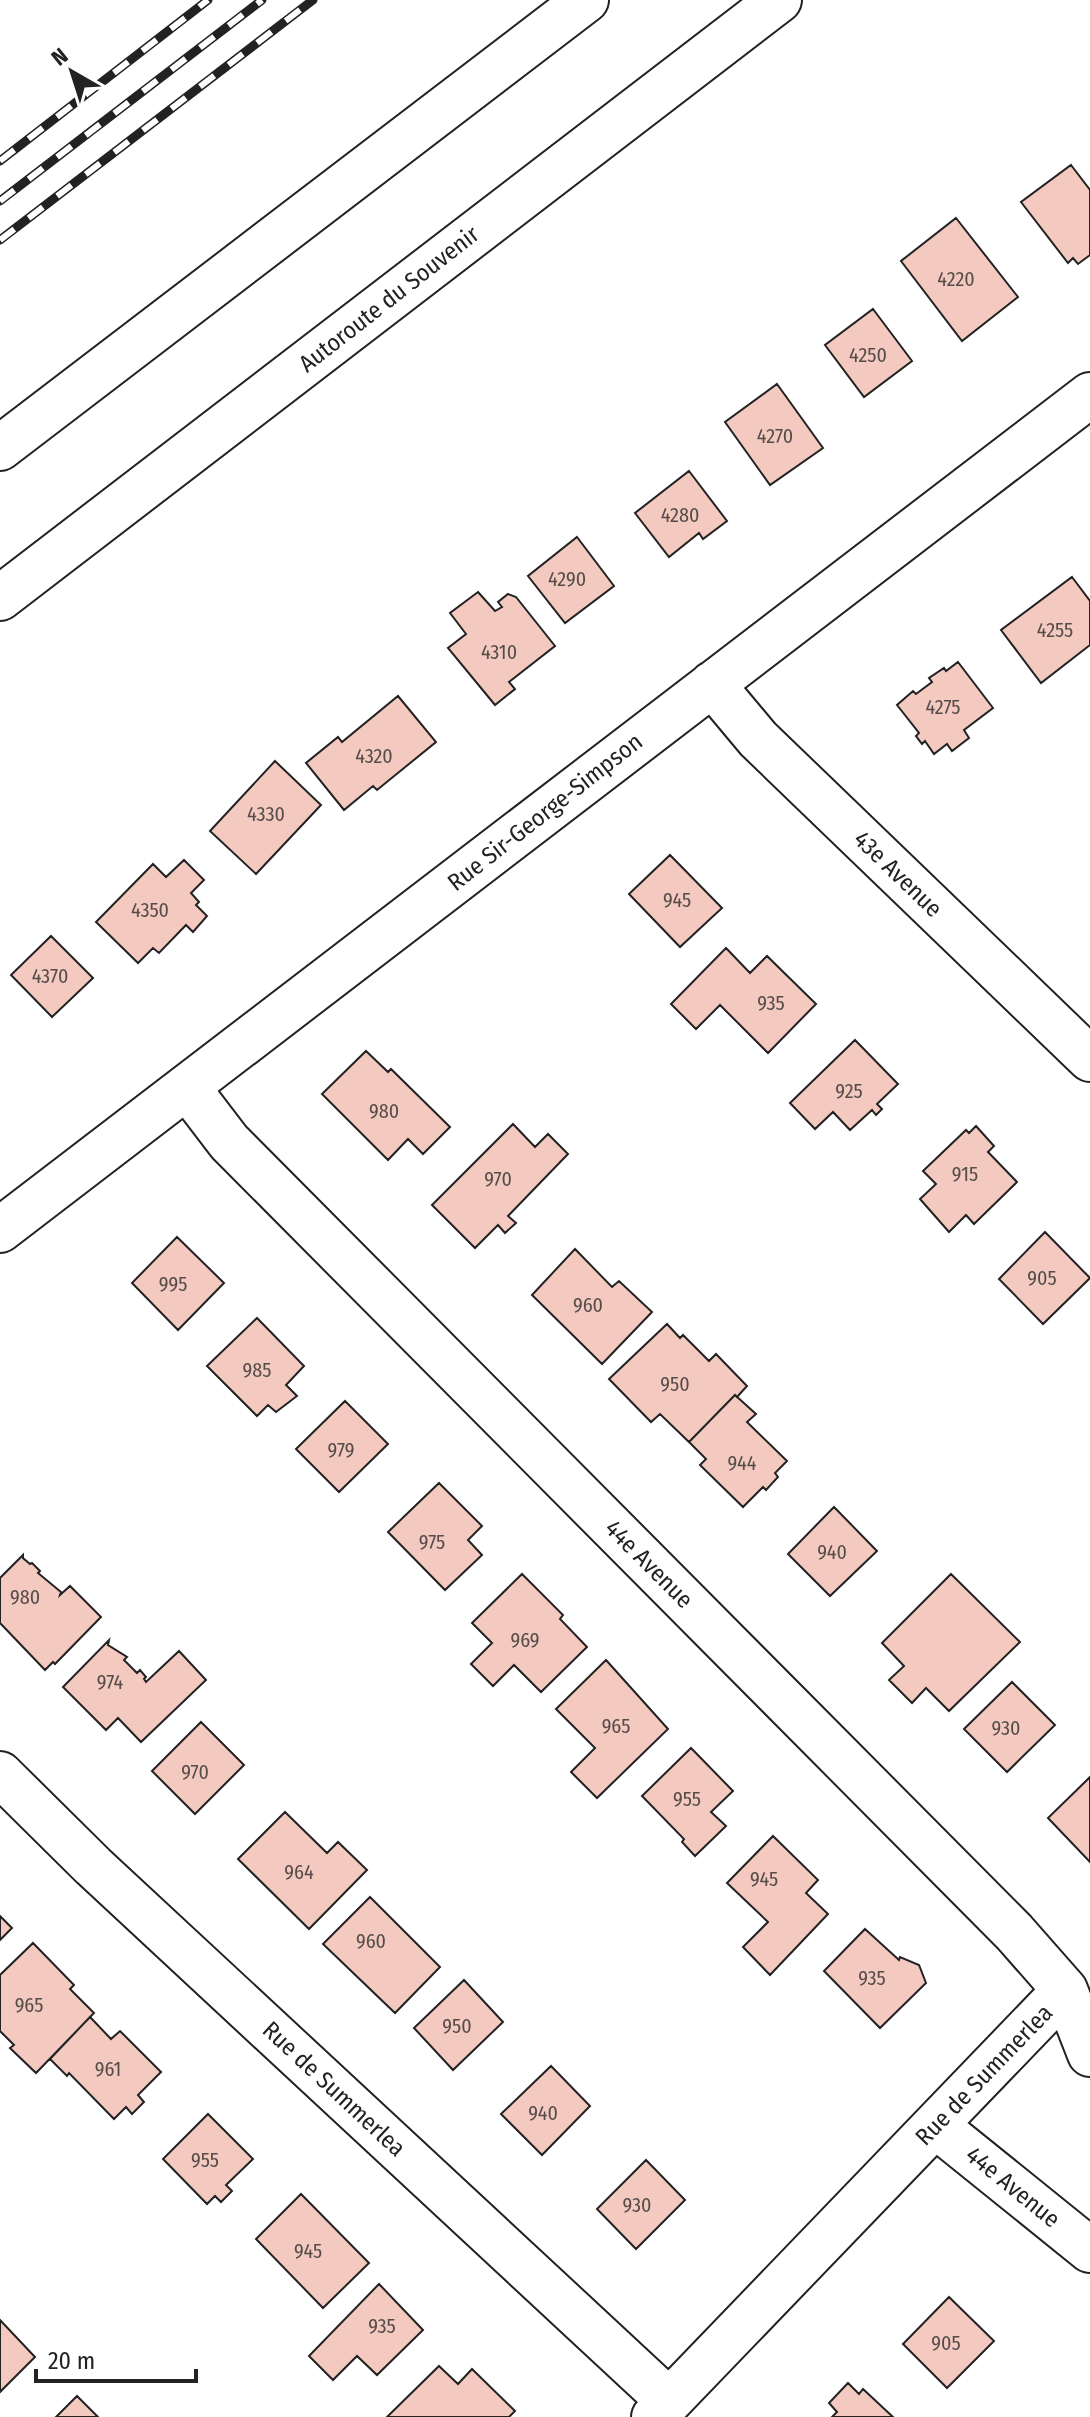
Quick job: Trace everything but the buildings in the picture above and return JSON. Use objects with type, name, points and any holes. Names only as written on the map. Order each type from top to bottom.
[{"type":"main road","points":[[0,448],[586,0]]},
{"type":"main road","name":"Autoroute du Souvenir","points":[[0,598],[779,0]]},
{"type":"main road","name":"Rue Sir-George-Simpson","points":[[0,1230],[1090,395]]},
{"type":"main road","name":"43e Avenue","points":[[712,684],[758,739],[1090,1059]]},
{"type":"main road","name":"44e Avenue","points":[[187,1087],[229,1142],[1014,1932],[1065,1990],[1090,2054]]},
{"type":"main road","name":"Rue de Summerlea","points":[[0,1774],[662,2409],[1065,1990]]},
{"type":"main road","name":"44e Avenue","points":[[935,2125],[1090,2250]]},
{"type":"railway","points":[[0,161],[208,0]]},
{"type":"railway","points":[[0,201],[262,0]]},
{"type":"railway","points":[[0,240],[313,0]]}]
